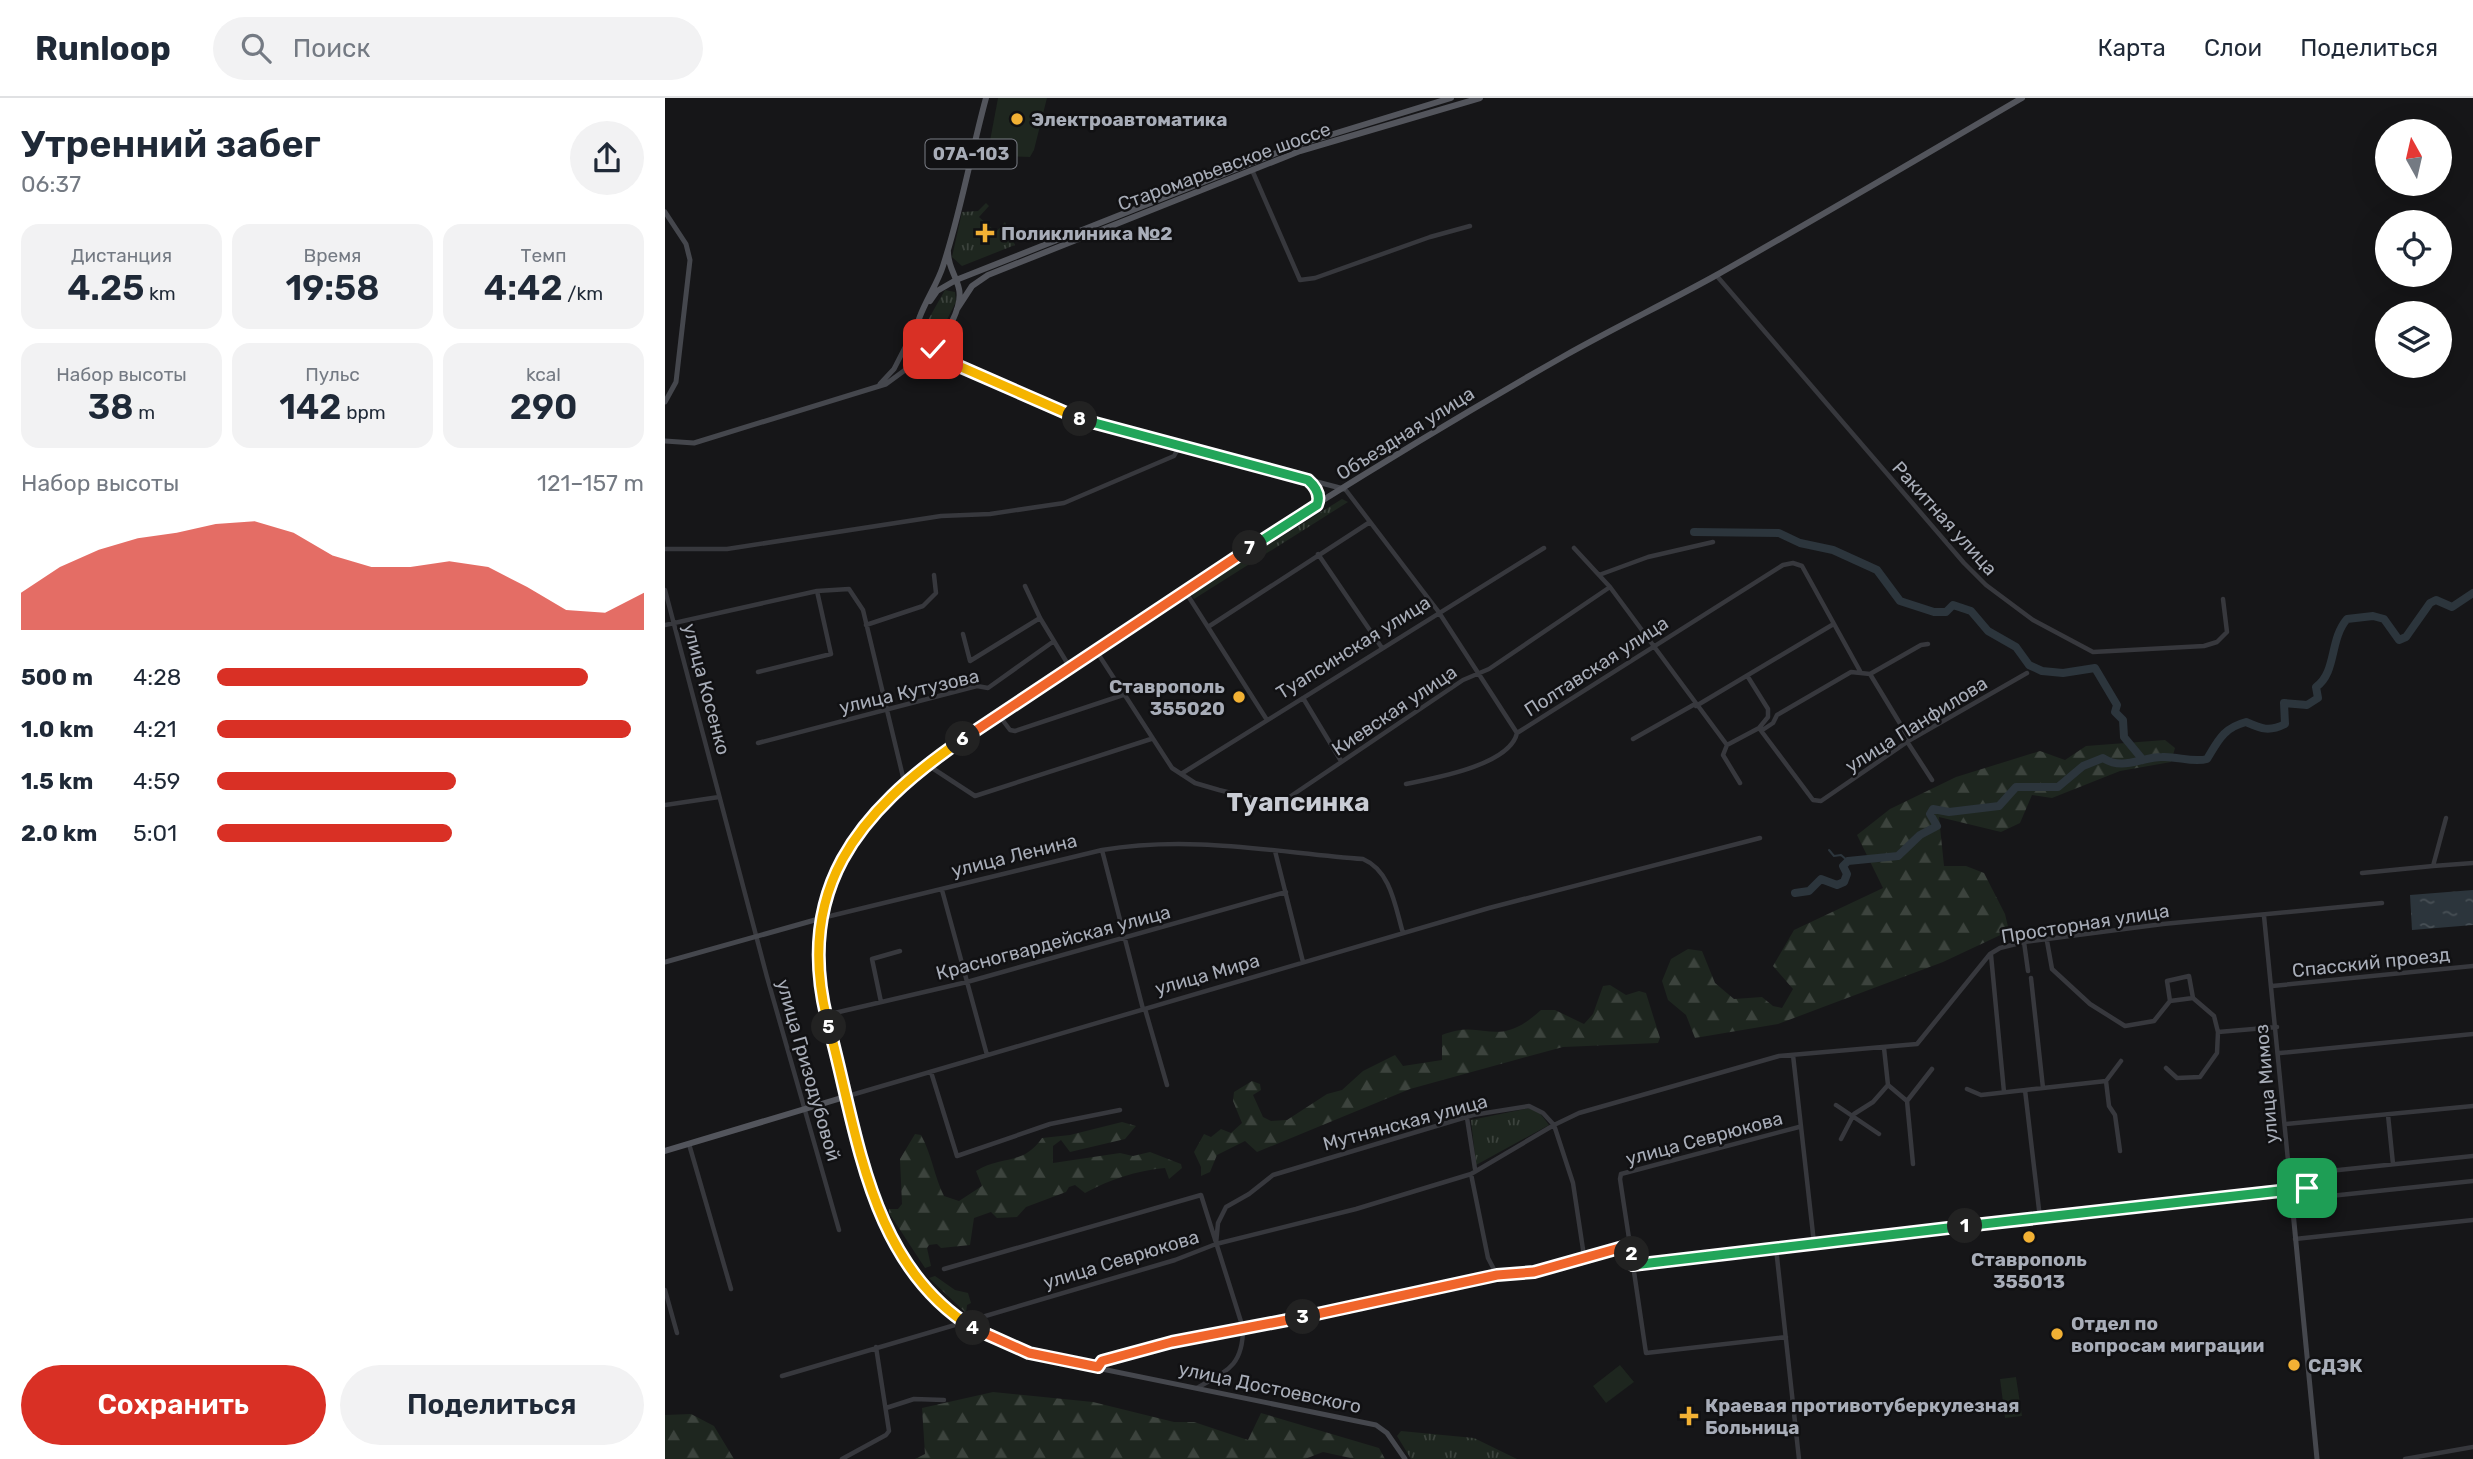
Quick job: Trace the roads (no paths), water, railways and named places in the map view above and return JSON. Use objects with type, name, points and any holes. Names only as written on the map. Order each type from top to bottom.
[{"type":"main road","name":"07А-103","points":[[948,252],[986,98]]},
{"type":"main road","name":"Старомарьевское шоссе","points":[[941,288],[1294,146],[1451,98]]},
{"type":"main road","name":"Старомарьевское шоссе","points":[[957,309],[972,286],[988,275],[1300,151],[1480,98]]},
{"type":"main road","name":"Объездная улица","points":[[848,1096],[826,1015],[818,961],[822,918],[836,873],[853,841],[870,817],[904,781],[1069,666],[1317,505],[1559,359],[1716,275],[2022,98]]},
{"type":"main road","points":[[665,212],[686,244],[690,260],[676,382],[665,402]]},
{"type":"main road","points":[[665,441],[694,443],[893,381],[931,351],[944,335],[957,309],[959,298],[948,252]]},
{"type":"main road","points":[[874,387],[894,369],[930,301],[948,252]]},
{"type":"main road","points":[[950,269],[957,275],[966,276]]},
{"type":"main road","points":[[930,301],[941,288],[953,288],[959,298]]},
{"type":"main road","points":[[917,324],[915,341],[920,348],[1089,422],[1345,489]]},
{"type":"main road","points":[[944,335],[944,351],[955,365]]},
{"type":"main road","points":[[917,363],[943,359]]},
{"type":"main road","points":[[1308,480],[1318,493],[1317,505]]},
{"type":"main road","name":"улица Ленина","points":[[665,962],[822,918]]},
{"type":"main road","name":"улица Мира","points":[[665,1151],[848,1096]]},
{"type":"main road","name":"улица Достоевского","points":[[848,1096],[871,1191],[888,1231],[916,1278],[962,1321],[1012,1347],[1376,1425],[1387,1433],[1405,1459]]},
{"type":"main road","points":[[1098,1367],[1102,1361],[1172,1342],[1497,1275],[1534,1272],[1630,1245],[1633,1265],[2291,1191]]},
{"type":"main road","name":"улица Мимоз","points":[[2291,1191],[2317,1459]]},
{"type":"street","points":[[1251,169],[1300,280],[1315,278],[1430,237],[1470,226]]},
{"type":"street","name":"Ракитная улица","points":[[1716,275],[1964,563],[1986,585],[2033,620],[2093,652],[2204,646],[2217,642],[2227,632],[2223,599]]},
{"type":"street","points":[[665,549],[727,549],[941,516],[990,514],[1077,499],[1174,456],[1178,447]]},
{"type":"street","points":[[1345,489],[1438,611],[1517,733]]},
{"type":"street","points":[[1208,627],[1370,522]]},
{"type":"street","points":[[1599,575],[1622,564],[1713,542]]},
{"type":"street","name":"Туапсинская улица","points":[[1181,774],[1438,611],[1544,548]]},
{"type":"street","points":[[1574,548],[1611,587],[1695,705],[1727,745]]},
{"type":"street","points":[[1318,555],[1382,648]]},
{"type":"street","name":"Полтавская улица","points":[[1406,785],[1461,770],[1505,753],[1517,733],[1783,565],[1793,563],[1802,566],[1832,625]]},
{"type":"street","points":[[866,625],[923,606],[936,593],[934,575]]},
{"type":"street","points":[[1025,586],[1040,618],[1069,666]]},
{"type":"street","name":"Киевская улица","points":[[1181,774],[1195,783],[1268,802],[1289,798],[1341,761],[1611,587]]},
{"type":"street","points":[[665,625],[817,591],[849,589],[863,610],[904,781]]},
{"type":"street","name":"улица Косенко","points":[[665,590],[711,753],[719,797]]},
{"type":"street","points":[[758,672],[831,654],[817,591]]},
{"type":"street","points":[[1185,591],[1267,720]]},
{"type":"street","points":[[963,634],[970,661],[1040,618]]},
{"type":"street","points":[[1633,739],[1748,677],[1832,625],[1860,671]]},
{"type":"street","name":"улица Кутузова","points":[[758,743],[977,686],[988,688],[1053,641]]},
{"type":"street","points":[[1870,674],[1921,645],[1929,644]]},
{"type":"street","points":[[1095,649],[1151,739],[1172,768],[1181,774]]},
{"type":"street","points":[[1740,783],[1723,755],[1727,745],[1851,672],[1860,671],[1870,674],[1932,780]]},
{"type":"street","name":"улица Панфилова","points":[[1759,728],[1813,800],[1821,801],[1909,742],[2027,673]]},
{"type":"street","points":[[1748,677],[1772,717]]},
{"type":"street","points":[[998,714],[1010,730],[1015,731],[1123,695]]},
{"type":"street","points":[[1303,698],[1341,761]]},
{"type":"street","points":[[926,764],[975,796],[1151,739]]},
{"type":"street","points":[[665,805],[719,797]]},
{"type":"street","name":"улица Гризодубовой","points":[[719,797],[839,1230]]},
{"type":"street","points":[[2434,866],[2446,818]]},
{"type":"street","name":"улица Мира","points":[[848,1096],[1489,908],[1761,838]]},
{"type":"street","name":"улица Ленина","points":[[822,918],[1101,849],[1127,845],[1223,844],[1363,859],[1377,865],[1386,880],[1403,933]]},
{"type":"street","points":[[1101,849],[1167,1085]]},
{"type":"street","points":[[1275,851],[1303,962]]},
{"type":"street","points":[[2362,873],[2473,863]]},
{"type":"street","points":[[942,890],[987,1055]]},
{"type":"street","name":"Красногвардейская улица","points":[[826,1015],[967,982],[1286,892]]},
{"type":"street","name":"Просторная улица","points":[[1793,1055],[1917,1044],[1990,954],[2024,942],[2163,924],[2382,903]]},
{"type":"street","name":"улица Мимоз","points":[[2264,916],[2280,1053],[2291,1191]]},
{"type":"street","points":[[2047,941],[2052,969],[2090,1004],[2125,1026],[2154,1021],[2170,1000],[2167,981],[2189,976],[2193,998],[2214,1016],[2218,1032],[2217,1053],[2200,1077],[2176,1078],[2166,1068]]},
{"type":"street","points":[[2024,942],[2028,971]]},
{"type":"street","points":[[881,1002],[871,959],[899,951]]},
{"type":"street","points":[[1990,954],[2004,1092]]},
{"type":"street","name":"Спасский проезд","points":[[2272,986],[2473,966]]},
{"type":"street","points":[[2031,978],[2043,1087]]},
{"type":"street","points":[[2170,1000],[2193,998]]},
{"type":"street","points":[[2218,1032],[2277,1027]]},
{"type":"street","points":[[2280,1053],[2473,1034]]},
{"type":"street","points":[[1884,1048],[1888,1086],[1907,1101]]},
{"type":"street","points":[[1497,1275],[1488,1258],[1471,1174],[1475,1169],[1554,1125],[1586,1111],[1764,1060],[1793,1055],[1814,1243]]},
{"type":"street","points":[[2120,1151],[2115,1115],[2109,1106],[2106,1081],[2121,1061]]},
{"type":"street","points":[[1913,1164],[1907,1101],[1932,1069]]},
{"type":"street","points":[[931,1072],[954,1153],[959,1156],[1049,1124],[1120,1110]]},
{"type":"street","points":[[1967,1089],[1981,1095],[2106,1081]]},
{"type":"street","points":[[1841,1139],[1852,1117],[1873,1102],[1888,1086]]},
{"type":"street","points":[[2025,1090],[2040,1218]]},
{"type":"street","points":[[1836,1105],[1879,1134]]},
{"type":"street","points":[[2285,1124],[2473,1106]]},
{"type":"street","name":"Мутнянская улица","points":[[1216,1244],[1218,1223],[1226,1207],[1249,1195],[1273,1175],[1467,1118],[1529,1107],[1543,1113],[1554,1125]]},
{"type":"street","points":[[2388,1115],[2393,1164]]},
{"type":"street","points":[[1467,1118],[1475,1169]]},
{"type":"street","points":[[1554,1125],[1573,1183],[1584,1256]]},
{"type":"street","name":"улица Севрюкова","points":[[1630,1245],[1620,1179],[1626,1171],[1799,1127]]},
{"type":"street","points":[[688,1144],[731,1289]]},
{"type":"street","points":[[2291,1191],[2307,1188],[2329,1171],[2473,1156]]},
{"type":"street","name":"улица Севрюкова","points":[[782,1376],[1175,1260],[1216,1244],[1356,1209],[1471,1174]]},
{"type":"street","points":[[2292,1200],[2473,1181]]},
{"type":"street","points":[[944,1269],[1201,1195],[1243,1328],[1243,1342],[1232,1368],[1198,1388]]},
{"type":"street","points":[[2295,1239],[2473,1220]]},
{"type":"street","points":[[1776,1247],[1799,1459]]},
{"type":"street","points":[[1633,1265],[1644,1351],[1647,1353],[1786,1338]]},
{"type":"street","points":[[665,1290],[677,1333]]},
{"type":"street","points":[[842,1459],[889,1431],[876,1347]]},
{"type":"street","points":[[886,1408],[914,1399],[944,1399]]},
{"type":"street","points":[[2405,1459],[2473,1447]]},
{"type":"water","points":[[2473,890],[2473,925],[2412,930],[2410,895]]},
{"type":"waterway","points":[[1694,532],[1779,533],[1800,543],[1833,550],[1877,570],[1900,601],[1934,612],[1946,612],[1953,605],[1971,611],[1988,631],[2016,647],[2029,665],[2042,671],[2063,673],[2095,668],[2117,705],[2115,712],[2123,720],[2124,737],[2143,760]]},
{"type":"waterway","points":[[1795,893],[1809,891],[1821,879],[1837,885],[1844,882],[1847,874],[1843,866],[1848,861],[1898,856],[1920,835],[1937,826],[1930,814],[1933,809],[1949,812],[1999,806],[2016,787],[2058,787],[2083,766],[2103,758],[2118,763],[2162,757],[2207,759],[2222,736],[2232,728],[2246,722],[2265,729],[2274,728],[2285,724],[2284,703],[2307,705],[2318,698],[2316,687],[2327,673],[2341,627],[2347,619],[2373,616],[2384,619],[2399,640],[2406,637],[2430,603],[2436,600],[2452,607],[2473,593]]},
{"type":"waterway","points":[[1829,850],[1834,856],[1841,855],[1848,861]]},
{"type":"place","name":"Электроавтоматика","points":[[1017,119]]},
{"type":"place","name":"Поликлиника №2","points":[[985,233]]},
{"type":"place","name":"Ставрополь 355020","points":[[1239,697]]},
{"type":"place","name":"Ставрополь 355013","points":[[2029,1237]]},
{"type":"place","name":"Отдел по вопросам миграции","points":[[2057,1334]]},
{"type":"place","name":"СДЭК","points":[[2294,1365]]},
{"type":"place","name":"Краевая противотуберкулезная Больница","points":[[1689,1416]]},
{"type":"district","name":"Туапсинка","points":[[1298,802]]}]
